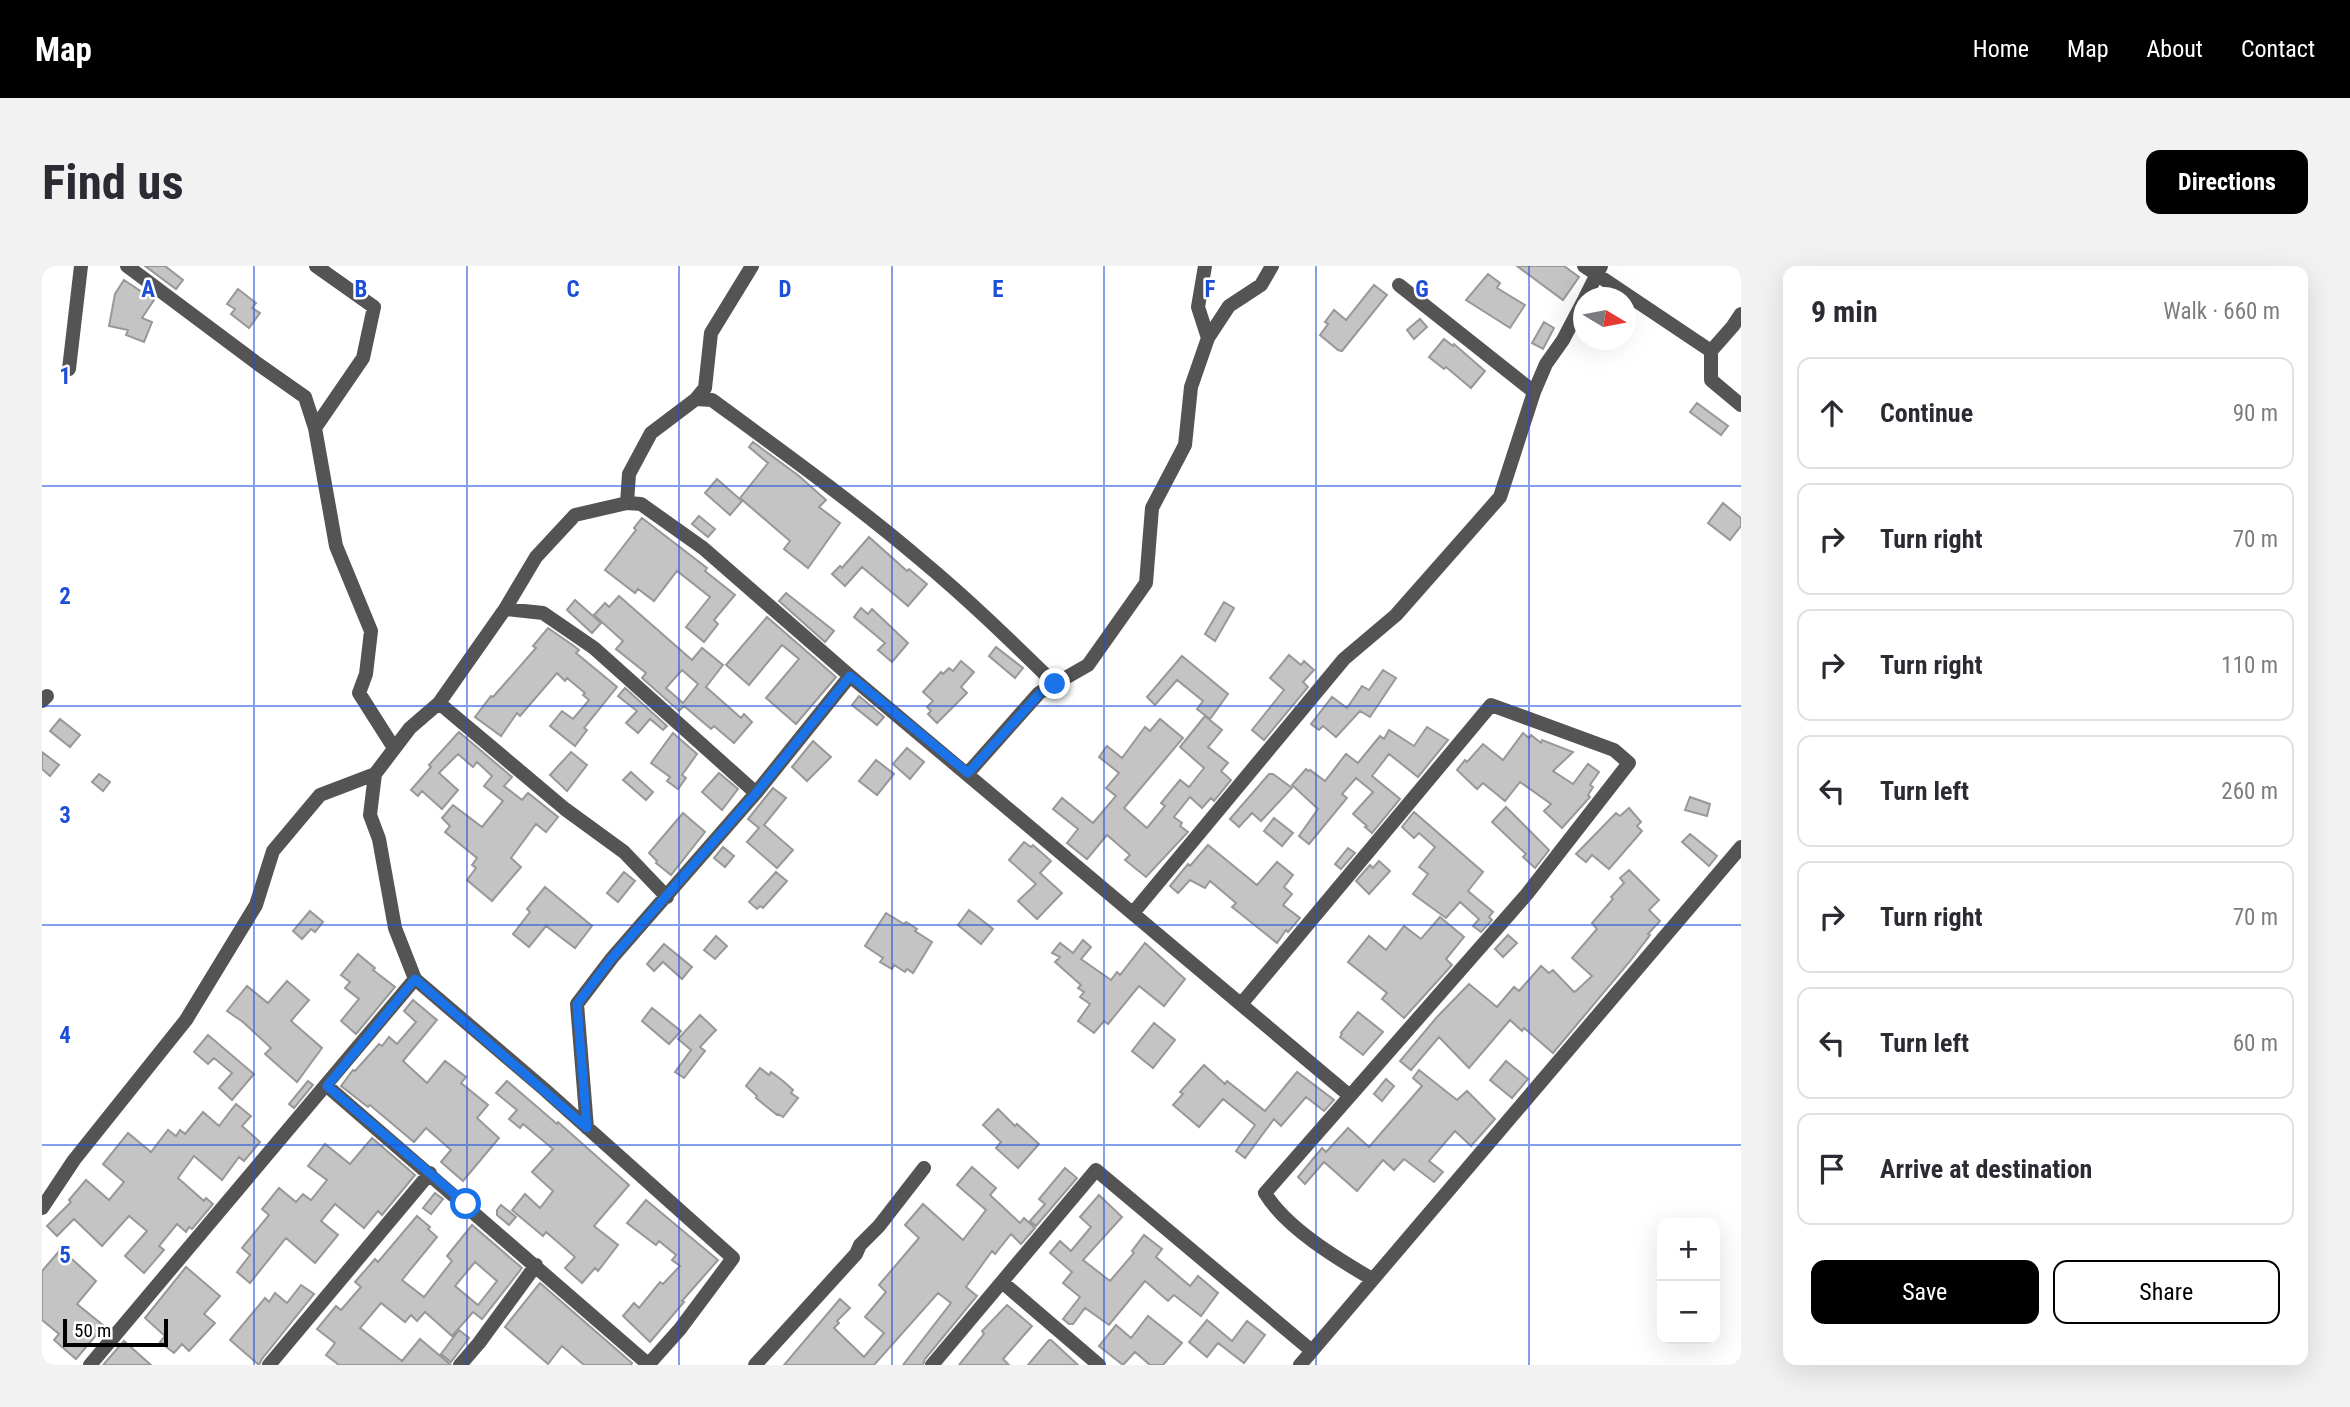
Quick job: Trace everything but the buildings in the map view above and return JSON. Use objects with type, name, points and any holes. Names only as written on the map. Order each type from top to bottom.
[{"type":"street","points":[[69,369],[81,266]]},
{"type":"street","points":[[127,266],[305,397],[314,428],[336,546],[371,631],[366,674],[359,693],[394,748]]},
{"type":"street","points":[[314,428],[363,359],[374,307],[316,266]]},
{"type":"street","points":[[626,503],[629,474],[651,433],[696,399],[705,387],[711,333],[752,266]]},
{"type":"street","points":[[1205,266],[1198,307],[1208,338]]},
{"type":"street","points":[[968,773],[1040,693],[1088,665],[1146,583],[1152,508],[1185,445],[1191,387],[1208,338],[1229,306],[1261,285],[1272,266]]},
{"type":"street","points":[[1584,266],[1599,271],[1711,351]]},
{"type":"street","points":[[1590,287],[1599,271]]},
{"type":"street","points":[[1399,285],[1534,393]]},
{"type":"street","points":[[1741,313],[1711,351],[1711,380],[1741,405]]},
{"type":"street","points":[[1133,913],[1345,659],[1396,615],[1500,497],[1534,393],[1546,364],[1573,320]]},
{"type":"street","points":[[696,399],[712,400],[834,491],[939,576],[1055,684]]},
{"type":"street","points":[[327,1086],[648,1365],[680,1329],[733,1258],[415,979],[395,928],[379,839],[370,815],[375,774],[410,728],[439,703],[505,609],[536,558],[575,515],[626,503],[641,503],[703,548],[850,676],[1350,1097]]},
{"type":"street","points":[[505,609],[543,613],[594,648],[756,793]]},
{"type":"street","points":[[587,1128],[577,1004],[612,958],[756,793],[850,676]]},
{"type":"street","points":[[439,703],[565,808],[624,852],[667,897]]},
{"type":"street","points":[[1241,1003],[1491,705],[1614,750],[1629,763],[1527,894],[1265,1193],[1280,1213],[1331,1255],[1373,1279]]},
{"type":"street","points":[[42,1208],[74,1160],[186,1020],[256,905],[273,851],[320,795],[375,774]]},
{"type":"street","points":[[1300,1365],[1741,847]]},
{"type":"street","points":[[90,1365],[415,979]]},
{"type":"street","points":[[755,1365],[856,1254],[860,1245],[879,1226],[924,1168]]},
{"type":"street","points":[[932,1365],[1096,1170],[1312,1351]]},
{"type":"street","points":[[269,1365],[430,1174]]},
{"type":"street","points":[[460,1365],[480,1343],[536,1265]]},
{"type":"street","points":[[1002,1282],[1099,1365]]},
{"type":"route","points":[[466,1204],[327,1086],[415,979],[587,1128],[577,1004],[612,958],[756,793],[850,676],[968,773],[1040,693],[1055,684]]}]
